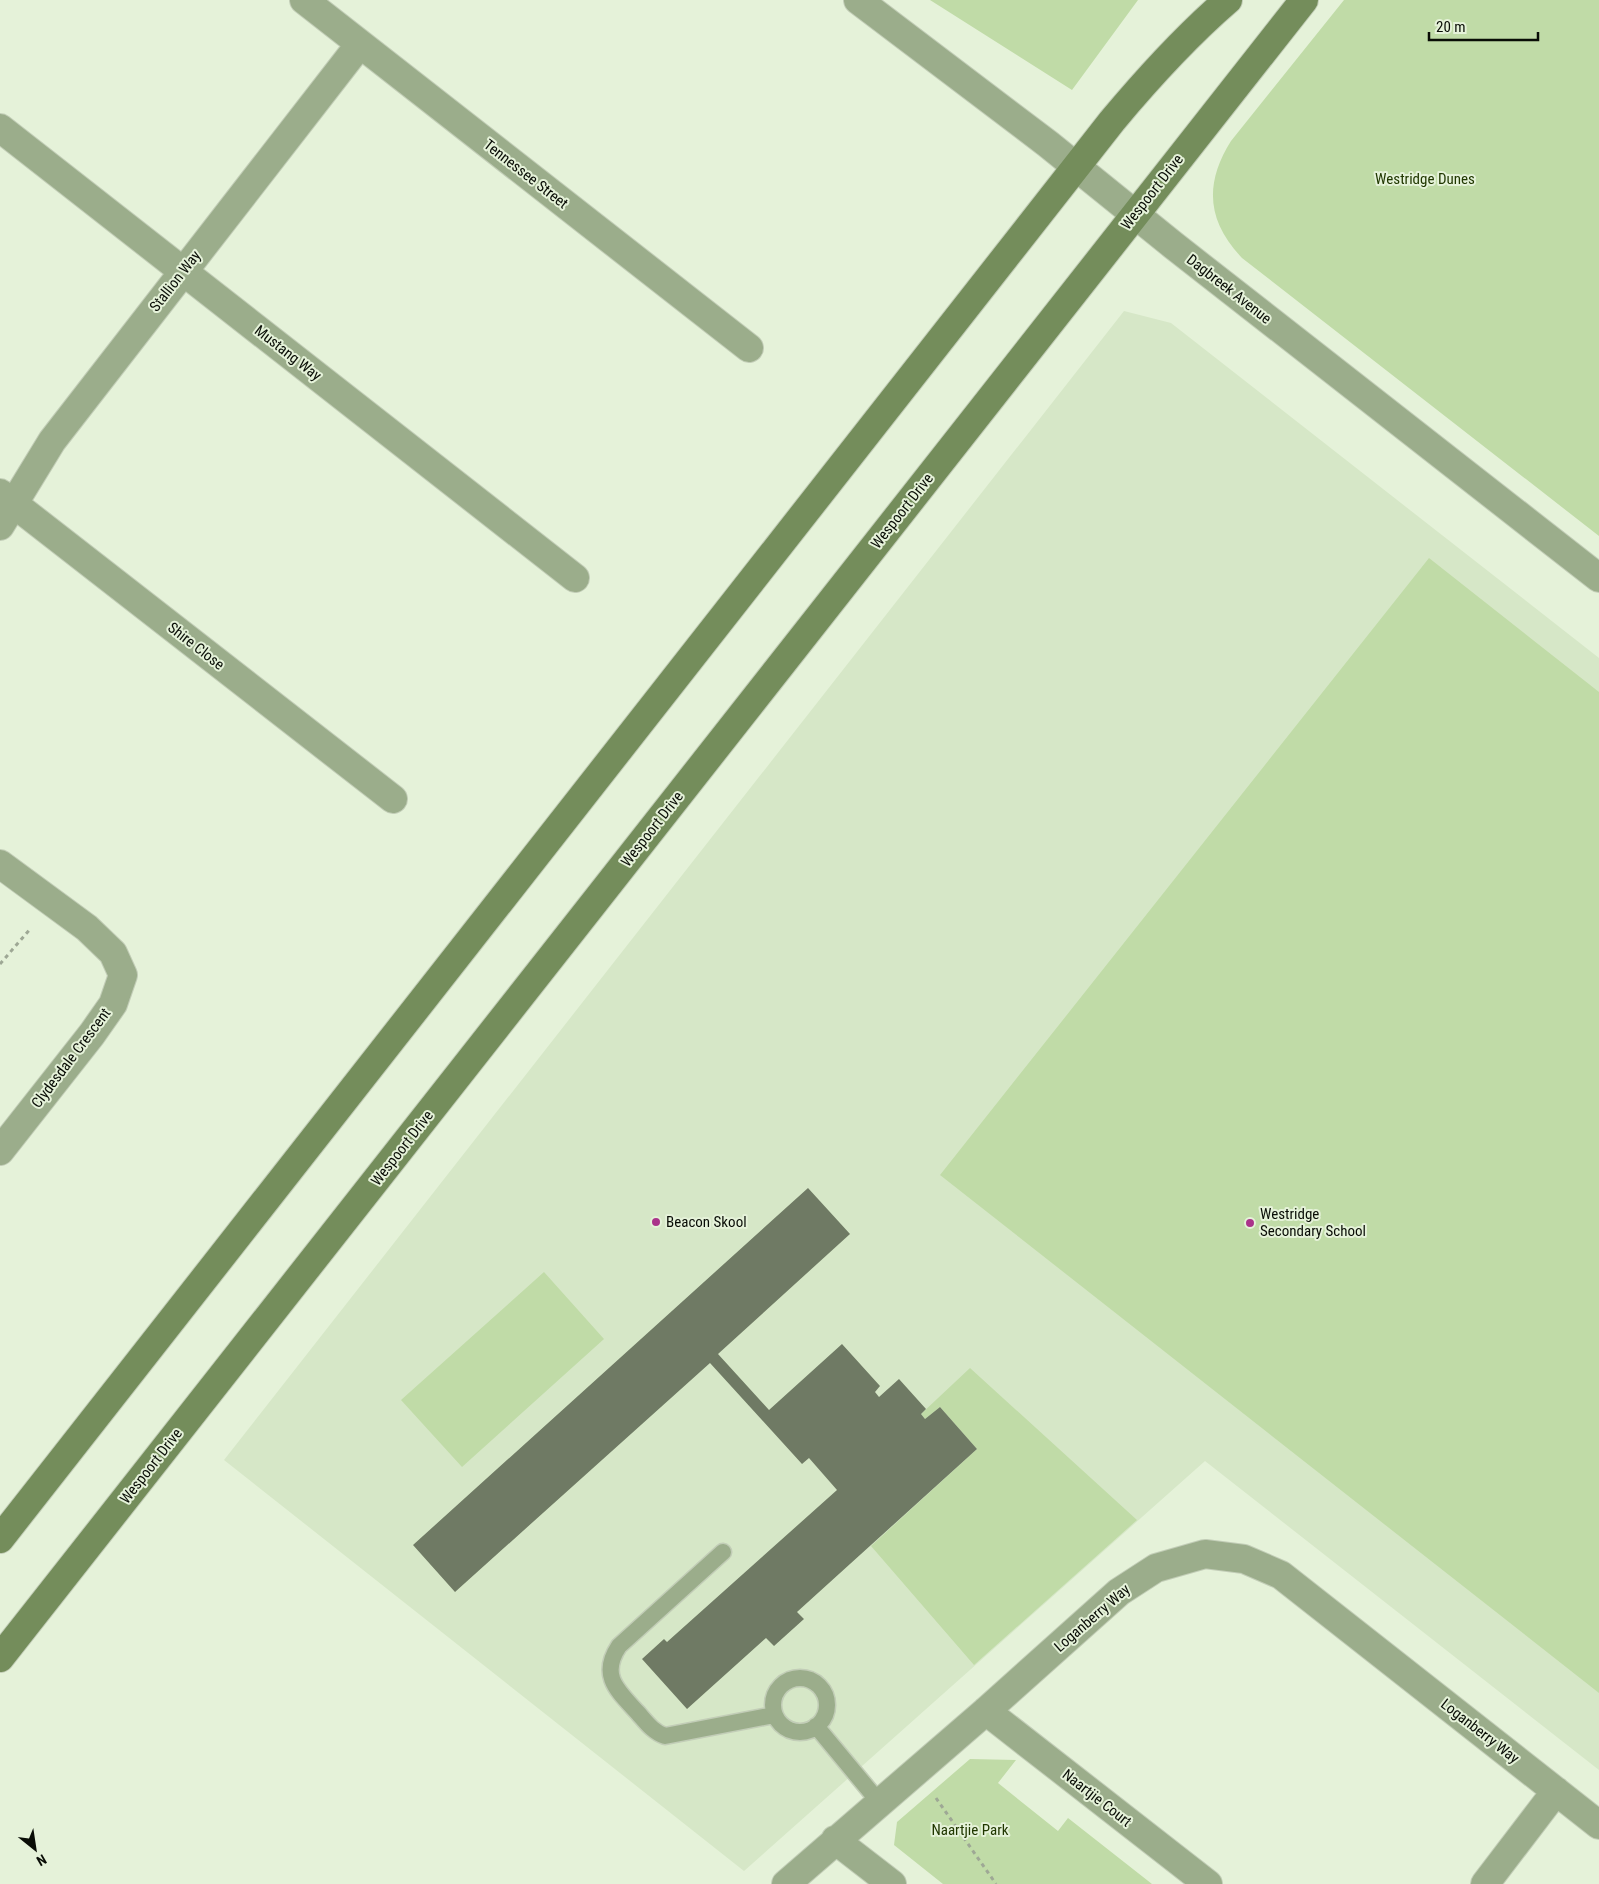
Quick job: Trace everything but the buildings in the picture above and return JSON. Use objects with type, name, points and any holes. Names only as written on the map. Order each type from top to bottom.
[{"type":"main road","points":[[0,1539],[1076,167],[1149,77],[1201,23],[1228,0]]},
{"type":"main road","name":"Wespoort Drive","points":[[0,1658],[1304,0]]},
{"type":"street","name":"Tennessee Street","points":[[304,0],[748,348]]},
{"type":"street","name":"Dagbreek Avenue","points":[[858,0],[1136,213],[1181,251],[1599,578]]},
{"type":"street","name":"Stallion Way","points":[[5,507],[52,441],[183,270],[360,44]]},
{"type":"street","name":"Mustang Way","points":[[0,128],[575,578]]},
{"type":"street","name":"Shire Close","points":[[5,507],[393,799]]},
{"type":"street","name":"Clydesdale Crescent","points":[[0,864],[87,928],[113,953],[123,975],[113,1004],[92,1034],[0,1150]]},
{"type":"street","name":"Loganberry Way","points":[[786,1884],[986,1711],[1119,1592],[1156,1568],[1205,1554],[1244,1559],[1281,1575],[1599,1825]]},
{"type":"street","name":"Naartjie Court","points":[[986,1711],[1208,1884]]},
{"type":"street","points":[[1485,1884],[1556,1790]]},
{"type":"street","points":[[835,1840],[892,1884]]},
{"type":"lane","points":[[722,1552],[619,1646],[612,1657],[610,1666],[614,1687],[654,1731],[665,1736],[774,1715]]},
{"type":"lane","points":[[795,1678],[808,1679],[818,1684],[826,1695],[826,1713],[824,1719],[816,1726],[803,1732],[791,1731],[780,1725],[774,1715],[772,1703],[776,1691],[784,1682],[795,1678]]},
{"type":"lane","points":[[816,1726],[879,1802]]},
{"type":"path","points":[[0,964],[53,903]]},
{"type":"path","points":[[933,1793],[996,1884]]},
{"type":"shaded area","name":"Westridge Secondary School","points":[[1124,311],[1171,323],[1599,658],[1599,1770],[1205,1461],[744,1871],[224,1460]]},
{"type":"green space","points":[[930,0],[1138,0],[1072,90]]},
{"type":"green space","name":"Westridge Dunes","points":[[1344,0],[1599,0],[1599,536],[1242,258],[1230,244],[1222,230],[1213,202],[1213,187],[1222,157],[1231,141]]},
{"type":"green space","points":[[1429,558],[1599,692],[1599,1693],[940,1175]]},
{"type":"green space","points":[[544,1272],[604,1339],[462,1467],[401,1400]]},
{"type":"green space","points":[[970,1368],[1137,1520],[974,1665],[871,1546],[977,1449],[940,1407],[925,1419],[921,1414]]},
{"type":"green space","name":"Naartjie Park","points":[[970,1759],[1016,1760],[998,1783],[1058,1831],[1068,1818],[1152,1884],[943,1884],[894,1845],[897,1822]]},
{"type":"place","name":"Beacon Skool","points":[[656,1222]]},
{"type":"place","name":"Westridge Secondary School","points":[[1250,1223]]}]
